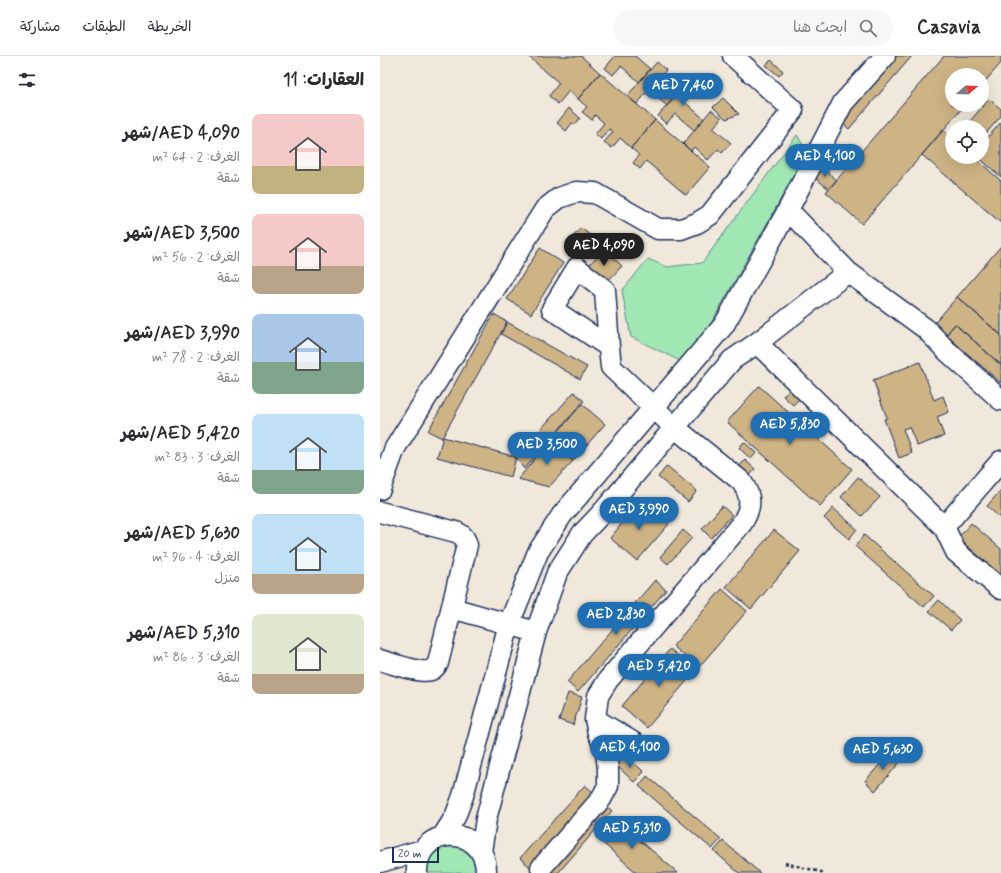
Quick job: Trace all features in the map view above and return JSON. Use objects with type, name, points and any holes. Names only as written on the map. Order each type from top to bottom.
[{"type":"street","points":[[380,490],[395,448],[545,209],[559,198],[576,192],[595,193],[658,229],[681,230],[710,215],[793,110],[733,56]]},
{"type":"street","points":[[443,836],[455,816],[463,796],[509,624],[538,552],[562,515],[724,325],[788,210],[844,103],[885,56]]},
{"type":"street","points":[[788,210],[848,272],[926,329],[947,351],[1001,400]]},
{"type":"street","points":[[481,852],[486,819],[536,632],[557,573],[582,534],[601,514],[732,360],[757,343],[848,272]]},
{"type":"street","points":[[757,343],[944,527],[956,552],[1001,589]]},
{"type":"street","points":[[541,868],[601,799],[608,786],[606,751],[598,733],[595,719],[598,696],[608,680],[742,523],[750,507],[749,497],[741,481],[652,408],[611,367],[609,347]]},
{"type":"street","points":[[944,527],[1001,461]]},
{"type":"street","points":[[380,512],[462,534],[466,539],[467,545],[438,664],[435,668],[431,671],[421,671],[380,660]]},
{"type":"street","points":[[452,608],[536,632]]},
{"type":"street","points":[[595,719],[639,746]]},
{"type":"street","points":[[417,873],[418,860],[423,850],[432,841],[443,836],[454,835],[465,838],[474,844],[481,852],[484,859],[486,873]]},
{"type":"street","points":[[380,862],[423,850]]},
{"type":"street","points":[[380,862],[391,865],[407,873]]},
{"type":"path","points":[[785,863],[825,873]]},
{"type":"green space","points":[[797,135],[807,152],[705,334],[680,361],[631,337],[622,291],[648,259],[667,267],[702,263]]},
{"type":"green space","points":[[446,843],[464,846],[476,860],[477,873],[426,873],[430,853]]},
{"type":"building","points":[[528,56],[581,56],[600,73],[578,99],[569,91],[558,104],[549,96],[559,83]]},
{"type":"building","points":[[615,56],[635,56],[650,69],[639,82],[621,66],[613,75],[605,68]]},
{"type":"building","points":[[894,56],[912,56],[849,129],[839,120]]},
{"type":"building","points":[[944,56],[1001,56],[1001,63],[989,77],[989,68],[945,68],[945,112],[959,112],[952,120],[945,120],[945,128],[862,224],[826,192]]},
{"type":"building","points":[[771,60],[783,71],[779,76],[766,65]]},
{"type":"building","points":[[657,62],[666,70],[658,80],[676,96],[667,106],[649,90],[637,104],[627,96]]},
{"type":"building","points":[[600,73],[655,120],[631,148],[620,138],[612,148],[604,142],[613,132],[609,129],[601,139],[595,134],[604,123],[595,115],[592,120],[582,112],[587,107],[578,99]]},
{"type":"building","points":[[690,79],[699,86],[685,102],[704,119],[694,130],[675,114],[666,124],[658,116]]},
{"type":"building","points":[[723,98],[739,114],[726,119],[713,107]]},
{"type":"building","points":[[989,99],[1001,109],[1001,116],[989,130],[989,120],[971,120],[978,112],[989,112]]},
{"type":"building","points":[[569,108],[580,118],[575,125],[572,123],[566,131],[557,123]]},
{"type":"building","points":[[711,110],[722,118],[713,128],[731,143],[722,153],[718,149],[708,160],[694,147],[691,151],[683,144]]},
{"type":"building","points":[[655,120],[710,167],[686,195],[646,161],[640,169],[633,163],[639,155],[631,148]]},
{"type":"building","points":[[1001,122],[1001,177],[986,164],[989,164],[989,136]]},
{"type":"building","points":[[943,130],[945,132],[945,164],[982,164],[1001,181],[1001,223],[922,155]]},
{"type":"building","points":[[822,167],[837,180],[829,189],[814,177]]},
{"type":"building","points":[[581,228],[597,241],[585,255],[569,241]]},
{"type":"building","points":[[1001,246],[1001,335],[957,297]]},
{"type":"building","points":[[540,248],[563,263],[531,314],[507,299]]},
{"type":"building","points":[[604,249],[622,266],[604,285],[586,268]]},
{"type":"building","points":[[957,297],[1001,335],[1001,365],[955,324],[946,335],[933,325]]},
{"type":"building","points":[[494,314],[507,322],[442,438],[428,431]]},
{"type":"building","points":[[507,322],[587,367],[580,379],[501,334]]},
{"type":"building","points":[[955,324],[1001,365],[1001,383],[946,335]]},
{"type":"building","points":[[920,362],[934,400],[943,396],[949,412],[937,417],[944,436],[917,446],[909,427],[903,429],[912,453],[899,458],[884,419],[887,418],[873,380]]},
{"type":"building","points":[[759,386],[852,469],[820,506],[727,422]]},
{"type":"building","points":[[789,390],[799,399],[793,405],[783,396]]},
{"type":"building","points":[[574,392],[584,401],[524,469],[516,457]]},
{"type":"building","points":[[582,404],[605,424],[573,461],[550,441]]},
{"type":"building","points":[[443,437],[516,457],[511,477],[437,457]]},
{"type":"building","points":[[550,441],[573,461],[549,487],[518,479]]},
{"type":"building","points":[[744,442],[756,453],[751,459],[739,448]]},
{"type":"building","points":[[745,460],[755,469],[748,478],[737,469]]},
{"type":"building","points":[[667,466],[697,491],[688,502],[658,477]]},
{"type":"building","points":[[858,477],[880,497],[862,516],[841,497]]},
{"type":"building","points":[[1001,490],[1001,519],[987,506]]},
{"type":"building","points":[[641,501],[669,524],[637,561],[610,538]]},
{"type":"building","points":[[722,506],[732,515],[711,538],[702,529]]},
{"type":"building","points":[[833,508],[857,529],[849,539],[824,518]]},
{"type":"building","points":[[971,523],[1001,549],[1001,575],[958,538]]},
{"type":"building","points":[[683,530],[692,538],[668,564],[660,557]]},
{"type":"building","points":[[774,530],[800,551],[751,609],[726,587]]},
{"type":"building","points":[[864,535],[934,596],[924,607],[855,546]]},
{"type":"building","points":[[655,580],[666,590],[578,692],[567,682]]},
{"type":"building","points":[[722,589],[747,611],[698,668],[673,646]]},
{"type":"building","points":[[939,600],[960,620],[951,630],[929,611]]},
{"type":"building","points":[[670,649],[696,670],[647,728],[622,706]]},
{"type":"building","points":[[568,693],[582,697],[573,725],[559,720]]},
{"type":"building","points":[[891,752],[901,761],[875,791],[865,781]]},
{"type":"building","points":[[625,755],[644,772],[634,782],[616,765]]},
{"type":"building","points":[[647,776],[721,839],[712,849],[639,786]]},
{"type":"building","points":[[585,785],[595,794],[530,867],[520,858]]},
{"type":"building","points":[[603,802],[612,811],[558,873],[549,873]]},
{"type":"building","points":[[613,817],[678,873],[637,873],[596,837]]},
{"type":"building","points":[[723,841],[760,873],[739,873],[714,851]]}]
